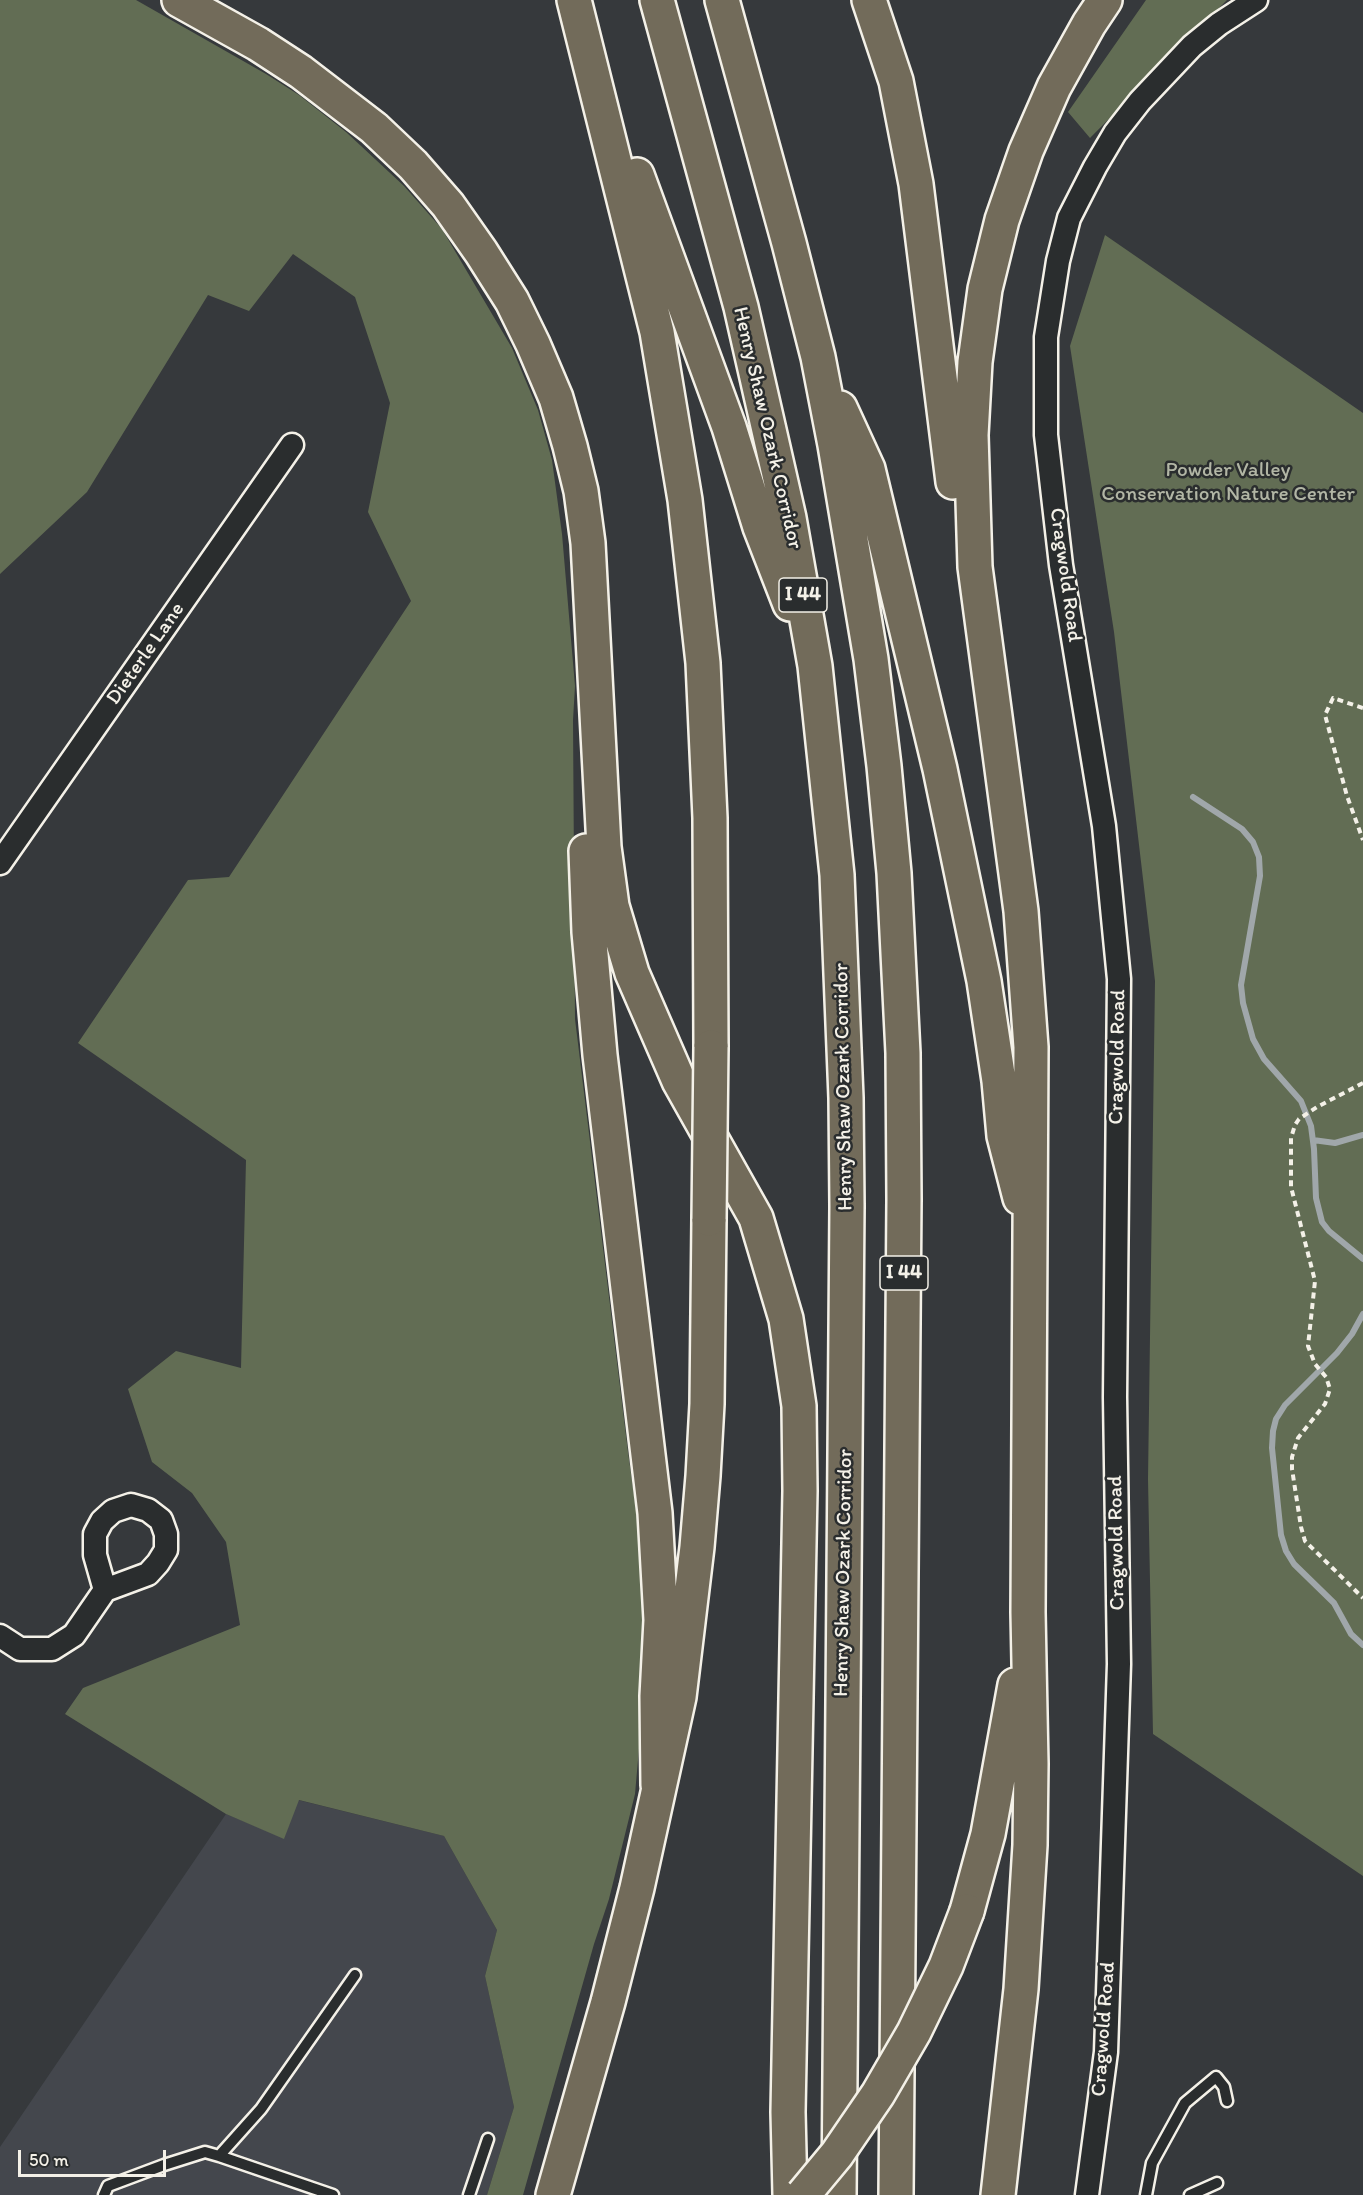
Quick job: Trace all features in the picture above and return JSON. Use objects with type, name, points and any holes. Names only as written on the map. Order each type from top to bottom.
[{"type":"highway","points":[[179,0],[258,44],[302,72],[374,128],[414,165],[448,205],[512,301],[556,398],[580,491],[588,543],[604,847],[612,906],[632,973],[680,1082],[756,1218],[786,1318],[798,1406],[800,1491],[788,2112],[790,2195]]},
{"type":"highway","points":[[553,2195],[608,2002],[634,1900],[679,1696],[697,1546],[706,1404],[711,1047],[710,807],[703,663],[687,511],[657,332],[574,0]]},
{"type":"highway","name":"Henry Shaw Ozark Corridor","points":[[657,0],[713,202],[789,518],[815,666],[837,875],[846,1098],[847,1206],[839,2195]]},
{"type":"highway","name":"I 44","points":[[722,0],[818,357],[871,659],[889,814],[901,984],[904,1198],[896,2195]]},
{"type":"highway","points":[[998,2195],[1016,2048],[1028,1886],[1031,1764],[1028,1612],[1031,1047],[1021,911],[975,567],[971,435],[975,362],[985,289],[1002,220],[1026,151],[1054,87],[1105,0]]},
{"type":"highway","points":[[874,13],[896,81],[907,131],[919,205],[955,494],[975,567]]},
{"type":"highway","points":[[584,36],[729,427],[760,527],[815,666]]},
{"type":"highway","points":[[818,357],[868,469],[896,582],[968,900],[984,981],[999,1081],[1004,1136],[1031,1240]]},
{"type":"highway","points":[[594,676],[586,799],[589,932],[600,1055],[655,1513],[661,1620],[657,1696],[658,1785]]},
{"type":"highway","points":[[803,2195],[837,2154],[889,2077],[915,2032],[946,1966],[967,1911],[988,1834],[1028,1612]]},
{"type":"street","name":"Cragwold Road","points":[[1087,2195],[1106,2052],[1119,1676],[1115,1396],[1119,979],[1104,826],[1061,565],[1046,435],[1046,337],[1058,261],[1069,218],[1115,133],[1140,102],[1192,46],[1219,24],[1256,0]]},
{"type":"street","name":"Dieterle Lane","points":[[0,863],[292,445]]},
{"type":"street","points":[[0,1636],[20,1649],[52,1649],[74,1635],[105,1590]]},
{"type":"lane","points":[[219,2156],[261,2109],[355,1975]]},
{"type":"lane","points":[[1146,2195],[1152,2163],[1185,2103],[1216,2077],[1224,2087],[1227,2101]]},
{"type":"lane","points":[[470,2195],[488,2139]]},
{"type":"lane","points":[[104,2195],[108,2186],[205,2152],[333,2195]]},
{"type":"lane","points":[[1190,2195],[1217,2183]]},
{"type":"path","points":[[1363,708],[1333,698],[1325,715],[1347,796],[1363,840]]},
{"type":"path","points":[[1363,1083],[1299,1119],[1291,1138],[1291,1187],[1315,1281],[1308,1346],[1315,1364],[1326,1377],[1330,1389],[1329,1397],[1298,1438],[1292,1457],[1301,1527],[1305,1541],[1363,1598]]},
{"type":"shaded area","points":[[298,1800],[444,1836],[497,1930],[485,1976],[514,2107],[487,2195],[0,2195],[0,2147],[226,1814],[284,1838]]},
{"type":"green space","points":[[0,0],[136,0],[266,74],[299,95],[346,132],[404,186],[442,229],[512,348],[538,410],[552,460],[562,534],[575,686],[573,720],[575,1019],[646,1581],[644,1692],[635,1794],[609,1899],[594,1944],[523,2195],[487,2195],[514,2107],[485,1976],[497,1930],[444,1836],[299,1800],[284,1839],[226,1814],[65,1714],[83,1688],[240,1625],[226,1542],[192,1493],[152,1462],[128,1389],[176,1351],[241,1368],[246,1160],[78,1043],[188,880],[229,877],[411,601],[368,512],[390,403],[355,297],[293,254],[249,311],[208,295],[87,492],[0,574]]},
{"type":"green space","points":[[1146,0],[1227,0],[1090,138],[1068,112]]},
{"type":"green space","name":"Powder Valley Conservation Nature Center","points":[[1105,235],[1363,413],[1363,1876],[1153,1734],[1148,1479],[1155,981],[1114,632],[1070,346]]},
{"type":"waterway","points":[[1193,797],[1242,829],[1253,842],[1259,857],[1260,876],[1241,985],[1243,1003],[1253,1039],[1264,1059],[1301,1101],[1311,1126],[1316,1198],[1322,1222],[1329,1231],[1363,1259]]},
{"type":"waterway","points":[[1313,1140],[1335,1143],[1363,1135]]},
{"type":"waterway","points":[[1363,1314],[1352,1334],[1337,1353],[1285,1405],[1276,1419],[1272,1448],[1281,1535],[1286,1551],[1294,1564],[1334,1603],[1351,1634],[1363,1645]]}]
